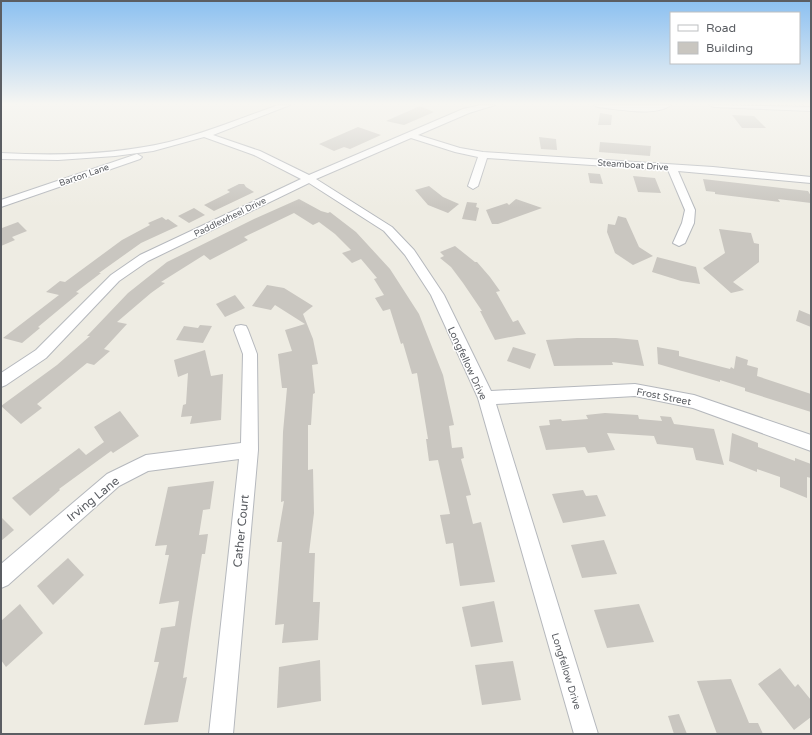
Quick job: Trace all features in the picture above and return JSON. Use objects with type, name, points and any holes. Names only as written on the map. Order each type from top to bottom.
[{"type":"street","points":[[1,156],[56,158],[77,157],[153,148],[187,139]]},
{"type":"street","name":"Barton Lane","points":[[1,204],[189,139]]},
{"type":"street","name":"Longfellow Drive","points":[[205,139],[257,153],[309,179],[388,229],[410,253],[437,295],[486,398],[586,734]]},
{"type":"street","name":"Paddlewheel Drive","points":[[1,381],[41,354],[116,278],[144,258],[309,179],[400,139]]},
{"type":"street","name":"Steamboat Drive","points":[[424,139],[458,150],[483,155],[672,168],[811,180]]},
{"type":"street","points":[[473,186],[483,155]]},
{"type":"street","points":[[672,168],[690,210],[688,223],[679,243]]},
{"type":"street","name":"Cather Court","points":[[221,734],[249,450],[250,354],[241,330]]},
{"type":"street","name":"Frost Street","points":[[486,398],[635,390],[694,402],[811,443]]},
{"type":"street","name":"Irving Lane","points":[[1,578],[113,480],[146,463],[249,450]]},
{"type":"building","points":[[330,139],[371,139],[350,149],[344,147],[334,151],[319,144]]},
{"type":"building","points":[[539,139],[556,139],[557,150],[541,149]]},
{"type":"building","points":[[600,142],[651,146],[650,156],[599,152]]},
{"type":"building","points":[[588,173],[600,174],[603,184],[590,183]]},
{"type":"building","points":[[633,176],[655,178],[661,193],[638,192]]},
{"type":"building","points":[[703,179],[808,191],[811,196],[811,203],[778,199],[780,202],[715,194],[715,192],[706,191]]},
{"type":"building","points":[[239,184],[244,184],[254,192],[214,211],[204,205],[230,192],[227,190]]},
{"type":"building","points":[[429,186],[443,197],[459,204],[448,213],[428,205],[415,190]]},
{"type":"building","points":[[299,199],[321,211],[328,213],[330,212],[356,232],[390,269],[419,314],[443,375],[454,425],[449,426],[452,448],[462,447],[464,458],[461,459],[471,495],[466,496],[473,524],[481,522],[495,582],[460,586],[453,543],[446,544],[440,515],[450,514],[438,460],[429,461],[426,439],[428,439],[417,373],[412,374],[403,343],[401,344],[390,309],[383,311],[375,298],[384,295],[374,279],[377,278],[361,259],[352,263],[342,253],[351,250],[335,234],[319,222],[313,225],[294,213],[244,237],[248,240],[210,260],[204,255],[161,282],[165,283],[117,322],[127,324],[104,349],[110,351],[94,365],[87,363],[37,404],[42,408],[21,424],[1,406],[57,365],[90,336],[87,336],[128,293],[167,262],[254,219]]},
{"type":"building","points":[[516,199],[542,208],[498,224],[492,224],[486,210],[507,203],[509,205]]},
{"type":"building","points":[[467,202],[477,203],[476,207],[479,208],[476,221],[462,219]]},
{"type":"building","points":[[194,208],[205,215],[189,223],[178,216]]},
{"type":"building","points":[[618,216],[626,218],[639,247],[653,256],[633,265],[615,253],[607,232],[608,224],[615,225]]},
{"type":"building","points":[[162,217],[178,226],[141,243],[99,273],[101,273],[76,292],[79,293],[38,327],[40,328],[22,343],[3,338],[59,295],[46,292],[60,281],[65,282],[122,240],[150,225],[148,223]]},
{"type":"building","points":[[18,222],[27,231],[12,237],[15,240],[1,246],[1,226],[2,228]]},
{"type":"building","points":[[719,229],[751,233],[754,243],[759,244],[759,262],[733,282],[744,290],[731,293],[703,268],[725,253]]},
{"type":"building","points":[[455,246],[477,262],[490,277],[500,291],[496,292],[513,322],[518,320],[526,334],[495,340],[480,311],[482,311],[451,267],[440,258],[444,256],[440,252]]},
{"type":"building","points":[[657,257],[696,267],[700,284],[681,281],[652,272]]},
{"type":"building","points":[[267,285],[284,288],[313,306],[303,314],[313,339],[318,364],[312,365],[315,393],[313,394],[311,425],[308,425],[308,470],[313,469],[314,513],[309,553],[315,553],[313,602],[320,602],[318,640],[282,643],[284,624],[275,625],[282,542],[277,542],[284,501],[281,502],[283,432],[287,388],[282,388],[278,354],[292,351],[285,330],[305,324],[275,305],[271,310],[252,306]]},
{"type":"building","points":[[235,295],[245,308],[225,317],[216,304]]},
{"type":"building","points":[[799,310],[811,315],[811,327],[796,321]]},
{"type":"building","points":[[200,325],[212,326],[203,343],[176,340],[184,326],[198,328]]},
{"type":"building","points":[[616,338],[638,340],[644,366],[612,362],[613,365],[554,366],[546,340]]},
{"type":"building","points":[[513,347],[536,354],[530,369],[507,361]]},
{"type":"building","points":[[657,347],[679,351],[679,356],[730,369],[731,367],[734,369],[736,356],[748,360],[747,365],[758,368],[757,376],[811,394],[811,412],[745,391],[745,388],[720,380],[720,382],[658,364]]},
{"type":"building","points":[[205,350],[211,376],[223,374],[221,420],[190,424],[192,416],[181,417],[183,405],[186,404],[188,373],[178,377],[174,360]]},
{"type":"building","points":[[120,411],[139,436],[113,453],[111,451],[59,489],[60,490],[30,516],[12,498],[79,448],[86,455],[104,442],[94,427]]},
{"type":"building","points":[[605,413],[638,415],[639,419],[662,421],[660,416],[671,417],[674,424],[714,429],[724,465],[696,460],[693,448],[657,444],[654,436],[607,433],[615,450],[588,453],[585,447],[546,450],[539,426],[550,425],[549,420],[561,419],[562,421],[588,419],[586,415]]},
{"type":"building","points":[[732,433],[758,443],[758,447],[795,461],[795,458],[811,464],[811,478],[807,477],[807,498],[780,487],[780,477],[757,469],[757,472],[729,461]]},
{"type":"building","points":[[214,481],[210,509],[203,510],[199,535],[208,534],[205,554],[202,554],[183,678],[187,677],[178,722],[144,725],[159,662],[154,662],[161,628],[175,626],[179,601],[159,604],[169,555],[165,555],[167,545],[155,546],[168,487]]},
{"type":"building","points":[[583,490],[586,496],[597,495],[606,516],[563,523],[552,494]]},
{"type":"building","points":[[1,517],[14,530],[1,541]]},
{"type":"building","points":[[604,540],[617,574],[582,578],[571,545]]},
{"type":"building","points":[[68,558],[84,575],[53,605],[37,586]]},
{"type":"building","points":[[494,601],[503,642],[471,647],[462,607]]},
{"type":"building","points":[[20,604],[43,633],[6,667],[1,660],[1,621]]},
{"type":"building","points":[[639,604],[654,642],[607,648],[594,610]]},
{"type":"building","points":[[320,660],[321,701],[277,708],[279,667]]},
{"type":"building","points":[[513,661],[521,700],[482,705],[475,665]]},
{"type":"building","points":[[780,668],[795,687],[798,684],[811,700],[811,717],[794,730],[758,684]]},
{"type":"building","points":[[731,679],[749,723],[758,723],[763,734],[717,734],[697,681]]},
{"type":"building","points":[[679,714],[687,734],[674,734],[668,716]]}]
